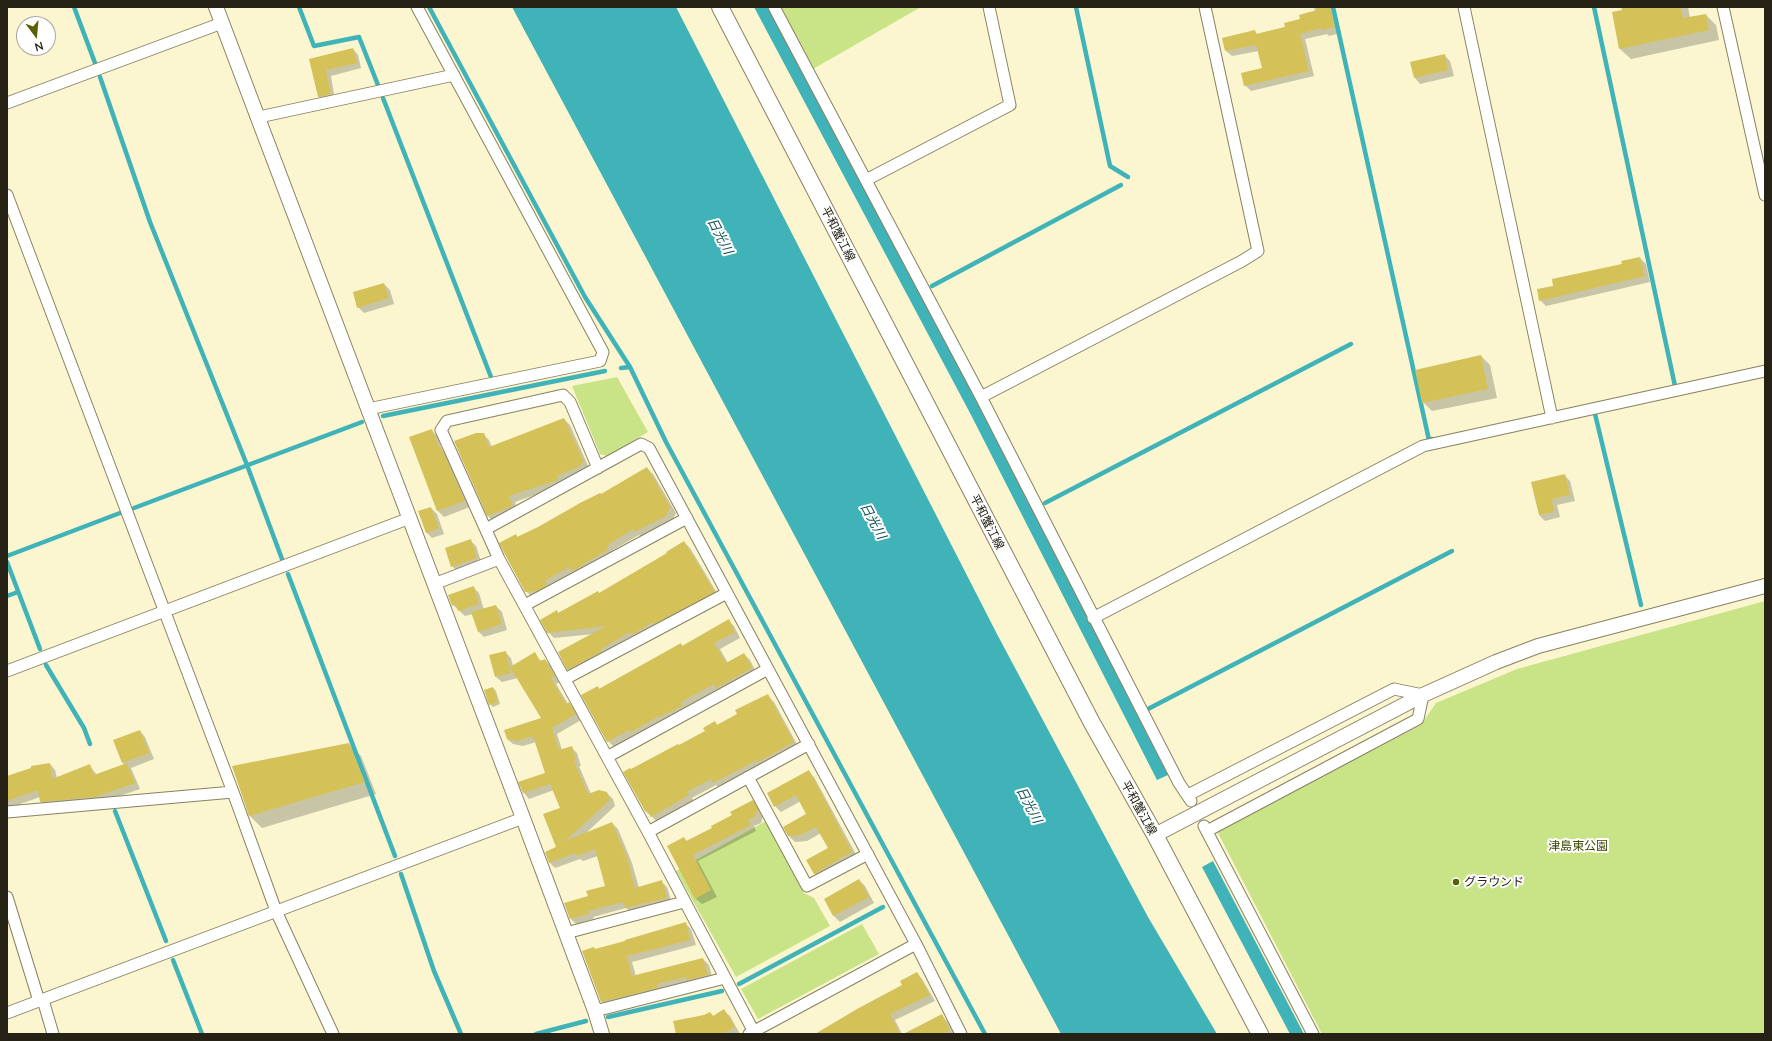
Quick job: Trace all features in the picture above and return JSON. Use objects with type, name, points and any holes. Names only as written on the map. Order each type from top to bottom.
[{"type":"main road","name":"平和蟹江線","points":[[720,7],[1092,723],[1155,835],[1260,1034]]},
{"type":"street","points":[[216,7],[259,117],[523,818],[595,1011],[602,1034]]},
{"type":"street","points":[[368,409],[600,361],[603,352],[417,7]]},
{"type":"street","points":[[774,7],[981,397],[1093,618],[1179,783],[1189,798],[1394,689],[1423,695]]},
{"type":"street","points":[[866,180],[1010,105],[989,7]]},
{"type":"street","points":[[981,397],[1242,261],[1258,251],[1205,7]]},
{"type":"street","points":[[1464,7],[1552,418]]},
{"type":"street","points":[[1723,7],[1765,195]]},
{"type":"street","points":[[7,103],[222,23]]},
{"type":"street","points":[[259,117],[454,75]]},
{"type":"street","points":[[7,195],[233,792],[276,911],[334,1034]]},
{"type":"street","points":[[1093,618],[1423,446],[1765,371]]},
{"type":"street","points":[[598,468],[570,402],[563,395],[447,421],[441,430],[499,559],[648,832],[753,1033],[916,944]]},
{"type":"street","points":[[486,529],[641,444],[649,448],[916,944],[960,1034]]},
{"type":"street","points":[[7,671],[410,518]]},
{"type":"street","points":[[524,605],[687,518]]},
{"type":"street","points":[[434,584],[499,559]]},
{"type":"street","points":[[1155,835],[1423,695],[1496,662],[1538,646],[1765,586]]},
{"type":"street","points":[[565,680],[727,593]]},
{"type":"street","points":[[607,757],[768,669]]},
{"type":"street","points":[[1313,1034],[1206,829],[1418,719],[1423,695]]},
{"type":"street","points":[[648,832],[808,744]]},
{"type":"street","points":[[748,777],[807,886],[868,854]]},
{"type":"street","points":[[7,812],[233,792]]},
{"type":"street","points":[[7,1013],[523,818]]},
{"type":"street","points":[[7,897],[53,1034]]},
{"type":"street","points":[[566,933],[684,902]]},
{"type":"street","points":[[595,1011],[725,978]]},
{"type":"green space","points":[[781,7],[921,7],[813,69]]},
{"type":"green space","points":[[617,377],[648,432],[607,456],[600,454],[572,386]]},
{"type":"green space","name":"津島東公園","points":[[1765,601],[1765,1034],[1322,1034],[1217,831],[1421,725],[1436,703],[1517,669]]},
{"type":"green space","points":[[766,821],[804,893],[814,898],[830,926],[736,977],[676,871]]},
{"type":"green space","points":[[862,924],[879,954],[758,1019],[741,989]]},
{"type":"water","name":"日光川","points":[[512,7],[676,7],[998,636],[1148,917],[1217,1034],[1061,1034]]},
{"type":"water","points":[[754,7],[768,7],[968,384],[1168,775],[1157,780],[970,413]]},
{"type":"water","points":[[1213,861],[1304,1034],[1290,1034],[1202,867]]},
{"type":"building","points":[[1316,7],[1330,7],[1335,27],[1322,30],[1321,28],[1300,34],[1309,71],[1244,86],[1241,73],[1262,68],[1256,45],[1225,51],[1222,38],[1255,30],[1256,34],[1285,27],[1284,23],[1300,19],[1299,15],[1317,10]]},
{"type":"building","points":[[1621,7],[1680,7],[1683,18],[1706,14],[1709,30],[1619,49],[1612,12],[1622,10]]},
{"type":"building","points":[[353,48],[357,63],[326,70],[331,94],[318,97],[309,59]]},
{"type":"building","points":[[1445,54],[1448,70],[1414,78],[1410,62]]},
{"type":"building","points":[[1640,257],[1645,276],[1539,301],[1537,289],[1553,286],[1552,279],[1622,264],[1621,261]]},
{"type":"building","points":[[384,283],[389,298],[357,308],[353,292]]},
{"type":"building","points":[[1481,355],[1488,389],[1422,403],[1415,370]]},
{"type":"building","points":[[564,418],[584,462],[578,467],[557,476],[558,480],[509,496],[513,506],[487,516],[454,441],[476,433],[484,433],[489,447]]},
{"type":"building","points":[[432,429],[465,501],[437,511],[409,437]]},
{"type":"building","points":[[647,467],[670,507],[666,516],[634,532],[633,529],[608,545],[607,551],[571,571],[569,567],[545,581],[547,585],[537,591],[525,592],[499,543],[516,534],[517,537],[538,527],[580,503],[600,493],[601,494]]},
{"type":"building","points":[[1565,474],[1570,495],[1552,499],[1554,512],[1539,515],[1531,482]]},
{"type":"building","points":[[431,507],[439,528],[426,533],[418,511]]},
{"type":"building","points":[[471,539],[477,558],[451,567],[445,548]]},
{"type":"building","points":[[684,541],[715,592],[654,624],[653,622],[632,635],[630,632],[601,649],[601,652],[567,670],[558,652],[606,626],[547,633],[540,620],[557,610],[558,613],[598,591],[599,593],[667,553],[666,552]]},
{"type":"building","points":[[474,586],[479,604],[458,611],[456,604],[452,606],[448,595]]},
{"type":"building","points":[[496,605],[502,624],[478,632],[471,612]]},
{"type":"building","points":[[729,619],[735,632],[714,643],[726,663],[744,653],[752,668],[716,688],[714,684],[681,702],[683,705],[674,710],[631,732],[629,730],[607,742],[581,695],[598,686],[599,689],[681,643],[682,646]]},
{"type":"building","points":[[506,651],[511,673],[495,677],[489,655]]},
{"type":"building","points":[[535,652],[540,661],[545,659],[555,676],[551,678],[566,704],[569,702],[576,714],[552,728],[559,750],[572,746],[576,760],[574,761],[588,794],[599,790],[607,792],[610,800],[565,841],[612,822],[627,857],[635,888],[662,880],[667,898],[625,908],[623,902],[588,911],[589,914],[570,919],[564,903],[588,896],[586,891],[605,886],[595,849],[576,856],[575,853],[549,863],[545,852],[556,847],[543,814],[560,808],[550,784],[523,793],[518,782],[545,773],[533,736],[517,741],[507,739],[504,730],[541,718],[510,667]]},
{"type":"building","points":[[493,687],[498,702],[489,705],[484,690]]},
{"type":"building","points":[[768,694],[794,742],[758,762],[757,760],[713,783],[711,779],[687,792],[689,795],[651,817],[647,810],[645,811],[623,772],[705,731],[703,728],[715,721],[717,725],[737,714],[735,710]]},
{"type":"building","points":[[140,730],[149,753],[122,763],[113,740]]},
{"type":"building","points":[[349,743],[365,782],[249,816],[232,766]]},
{"type":"building","points":[[50,763],[52,779],[90,764],[94,775],[127,763],[135,783],[95,797],[40,802],[38,790],[7,801],[7,776],[31,768],[31,766]]},
{"type":"building","points":[[809,770],[852,852],[814,874],[806,860],[828,848],[816,827],[800,835],[788,836],[783,827],[806,814],[796,795],[774,807],[767,793]]},
{"type":"building","points":[[753,800],[758,809],[755,817],[748,820],[751,825],[693,855],[711,890],[695,899],[667,846],[684,837],[686,841],[712,828],[711,826],[732,815],[730,812]]},
{"type":"building","points":[[859,879],[869,897],[833,916],[824,899]]},
{"type":"building","points":[[686,922],[690,940],[627,956],[632,976],[703,958],[708,975],[687,980],[686,977],[657,984],[658,988],[601,1002],[582,951],[625,941]]},
{"type":"building","points":[[917,972],[930,995],[890,1014],[900,1034],[815,1034],[902,985],[900,981]]},
{"type":"building","points":[[724,1009],[735,1027],[723,1034],[676,1034],[673,1021],[704,1015],[710,1012],[713,1016]]},
{"type":"building","points":[[942,1014],[950,1030],[943,1034],[904,1034]]},
{"type":"waterway","points":[[74,7],[95,63]]},
{"type":"waterway","points":[[299,7],[314,46],[359,37],[378,85]]},
{"type":"waterway","points":[[429,7],[585,297],[630,367],[666,442],[985,1034]]},
{"type":"waterway","points":[[1076,7],[1110,166],[1128,177]]},
{"type":"waterway","points":[[1333,7],[1429,440],[1432,439]]},
{"type":"waterway","points":[[1594,7],[1675,386]]},
{"type":"waterway","points":[[100,77],[150,222],[247,465],[282,559]]},
{"type":"waterway","points":[[383,98],[491,377]]},
{"type":"waterway","points":[[932,286],[1121,185]]},
{"type":"waterway","points":[[1045,503],[1351,344]]},
{"type":"waterway","points":[[621,368],[630,367]]},
{"type":"waterway","points":[[383,416],[605,371]]},
{"type":"waterway","points":[[1595,414],[1641,605]]},
{"type":"waterway","points":[[134,508],[362,422]]},
{"type":"waterway","points":[[7,556],[120,513]]},
{"type":"waterway","points":[[1148,709],[1452,551]]},
{"type":"waterway","points":[[7,562],[40,649]]},
{"type":"waterway","points":[[288,574],[395,856]]},
{"type":"waterway","points":[[7,596],[18,592]]},
{"type":"waterway","points":[[46,665],[84,728],[90,744]]},
{"type":"waterway","points":[[115,811],[166,941]]},
{"type":"waterway","points":[[401,874],[434,971],[461,1034]]},
{"type":"waterway","points":[[739,984],[883,907]]},
{"type":"waterway","points":[[173,960],[202,1034]]},
{"type":"waterway","points":[[608,1017],[722,991]]},
{"type":"waterway","points":[[536,1034],[586,1021]]},
{"type":"place","name":"グラウンド","points":[[1456,882]]}]
